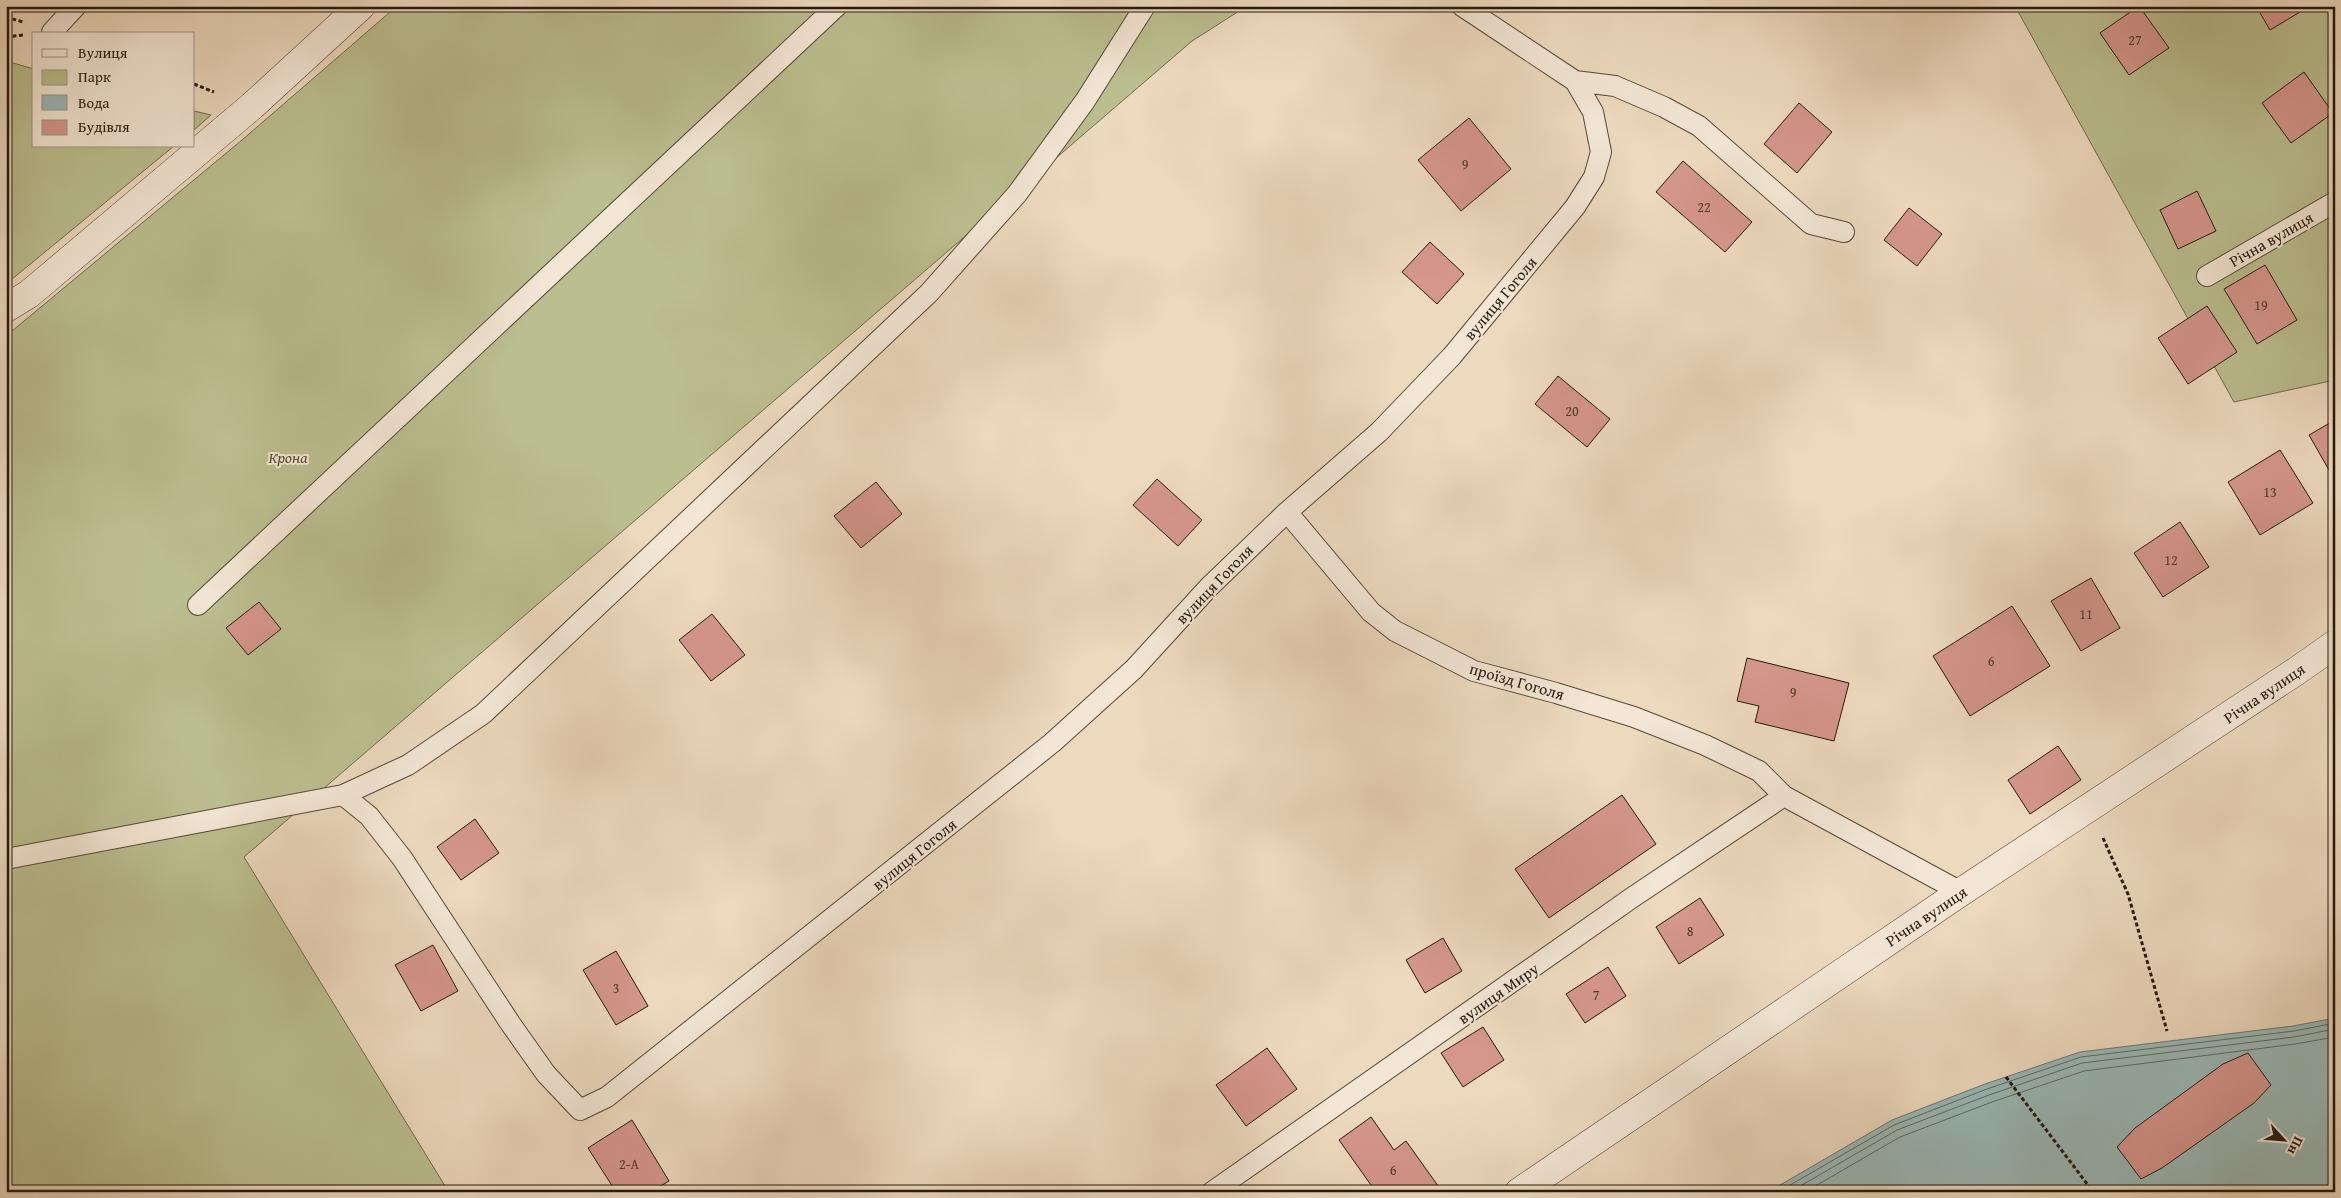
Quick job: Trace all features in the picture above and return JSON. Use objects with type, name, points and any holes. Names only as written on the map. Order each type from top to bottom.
[{"type":"street","points":[[6,308],[29,294],[252,106],[361,6]]},
{"type":"street","name":"Річна вулиця","points":[[1519,1192],[1961,892],[2335,644]]},
{"type":"lane","points":[[52,32],[76,6]]},
{"type":"lane","points":[[198,605],[837,6]]},
{"type":"lane","points":[[6,859],[342,795],[408,765],[483,714],[929,293],[1017,194],[1085,101],[1146,6]]},
{"type":"lane","name":"вулиця Гоголя","points":[[342,795],[369,816],[402,858],[510,1023],[546,1074],[580,1110],[607,1097],[1052,744],[1134,669],[1210,587],[1287,512],[1379,432],[1452,356],[1575,207],[1594,177],[1601,152],[1593,112],[1575,82],[1462,6]]},
{"type":"lane","points":[[1575,82],[1614,86],[1664,107],[1698,126],[1811,224],[1844,232]]},
{"type":"lane","name":"Річна вулиця","points":[[2207,276],[2335,202]]},
{"type":"lane","name":"проїзд Гоголя","points":[[1287,512],[1371,612],[1395,631],[1474,671],[1556,693],[1634,717],[1705,745],[1759,771],[1784,796],[1961,892]]},
{"type":"lane","name":"вулиця Миру","points":[[1212,1192],[1634,897],[1784,796]]},
{"type":"path","points":[[2090,808],[2128,894],[2167,1031]]},
{"type":"path","points":[[2006,1077],[2091,1189]]},
{"type":"green space","name":"Крона","points":[[397,6],[1247,6],[1192,41],[244,857],[448,1191],[452,1192],[6,1192],[6,336],[242,140]]},
{"type":"green space","points":[[2015,6],[2335,6],[2335,380],[2234,402]]},
{"type":"green space","points":[[6,61],[32,68],[32,148],[172,148],[6,284]]},
{"type":"green space","points":[[195,111],[211,115],[195,129]]},
{"type":"water","points":[[2335,1018],[2335,1192],[1768,1192],[1892,1120],[1985,1084],[2080,1052],[2293,1026]]},
{"type":"building","points":[[2139,6],[2169,48],[2129,75],[2100,33]]},
{"type":"building","points":[[2256,6],[2310,6],[2270,30]]},
{"type":"building","points":[[2304,72],[2333,113],[2291,143],[2262,103]]},
{"type":"building","points":[[1799,103],[1832,132],[1797,173],[1764,144]]},
{"type":"building","points":[[1469,118],[1511,169],[1461,211],[1418,160]]},
{"type":"building","points":[[1683,161],[1752,222],[1725,252],[1656,192]]},
{"type":"building","points":[[2197,191],[2216,231],[2178,249],[2160,210]]},
{"type":"building","points":[[1909,208],[1942,234],[1917,266],[1884,240]]},
{"type":"building","points":[[1430,242],[1464,274],[1437,304],[1402,272]]},
{"type":"building","points":[[2265,265],[2297,320],[2257,344],[2224,289]]},
{"type":"building","points":[[2207,306],[2237,352],[2188,384],[2158,338]]},
{"type":"building","points":[[1558,376],[1610,419],[1587,447],[1535,404]]},
{"type":"building","points":[[2335,420],[2335,476],[2333,477],[2309,435]]},
{"type":"building","points":[[2280,450],[2313,503],[2260,535],[2228,482]]},
{"type":"building","points":[[1157,479],[1202,520],[1178,546],[1133,505]]},
{"type":"building","points":[[876,482],[902,514],[861,548],[834,516]]},
{"type":"building","points":[[2180,522],[2209,567],[2163,597],[2134,553]]},
{"type":"building","points":[[2091,578],[2120,628],[2081,651],[2051,601]]},
{"type":"building","points":[[259,602],[281,629],[248,655],[226,628]]},
{"type":"building","points":[[2012,606],[2050,666],[1970,716],[1933,656]]},
{"type":"building","points":[[712,614],[745,655],[711,681],[679,640]]},
{"type":"building","points":[[1747,658],[1849,683],[1834,741],[1755,722],[1759,706],[1737,701]]},
{"type":"building","points":[[2058,746],[2081,780],[2030,814],[2008,780]]},
{"type":"building","points":[[1622,795],[1656,844],[1549,918],[1515,869]]},
{"type":"building","points":[[475,819],[499,853],[461,880],[437,847]]},
{"type":"building","points":[[1700,898],[1724,935],[1679,964],[1656,927]]},
{"type":"building","points":[[1443,938],[1462,971],[1425,993],[1406,960]]},
{"type":"building","points":[[433,945],[458,991],[421,1011],[395,965]]},
{"type":"building","points":[[616,951],[648,1006],[616,1025],[583,970]]},
{"type":"building","points":[[1608,967],[1626,996],[1585,1023],[1566,994]]},
{"type":"building","points":[[1483,1027],[1504,1060],[1463,1087],[1441,1053]]},
{"type":"building","points":[[1267,1048],[1297,1089],[1246,1126],[1216,1085]]},
{"type":"building","points":[[2248,1053],[2271,1085],[2254,1103],[2162,1168],[2141,1179],[2117,1147],[2135,1128],[2223,1064]]},
{"type":"building","points":[[1371,1117],[1394,1150],[1406,1141],[1441,1190],[1438,1192],[1376,1192],[1339,1140]]},
{"type":"building","points":[[632,1120],[669,1181],[651,1192],[616,1192],[588,1148]]}]
